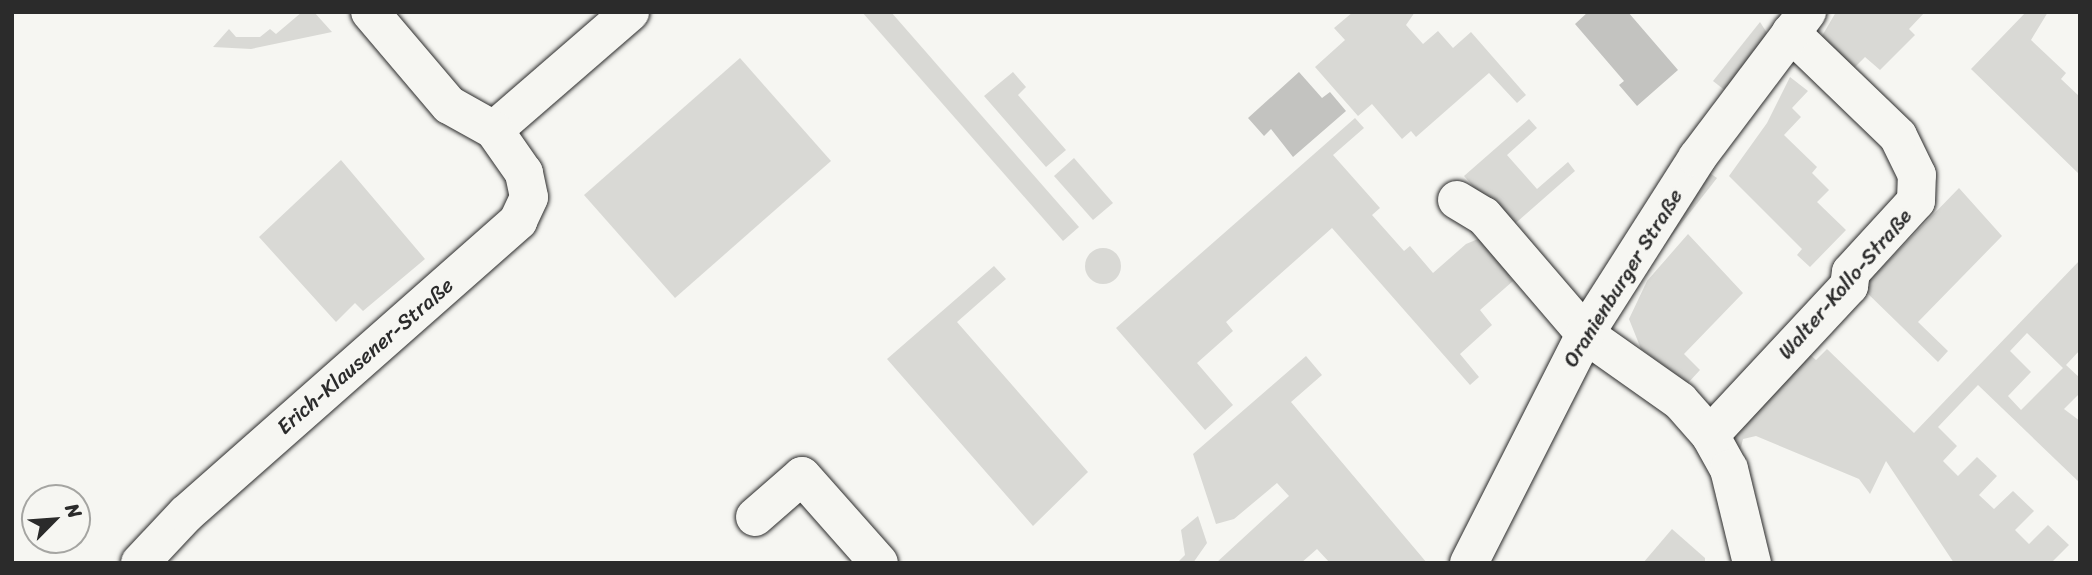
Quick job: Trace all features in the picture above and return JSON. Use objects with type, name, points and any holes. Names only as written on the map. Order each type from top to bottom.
[{"type":"street","name":"Erich-Klausener-Straße","points":[[139,563],[186,514],[518,221],[528,197],[524,173],[494,130],[449,105],[370,12]]},
{"type":"street","points":[[494,130],[630,12]]},
{"type":"street","name":"Oranienburger Straße","points":[[1469,563],[1586,334],[1698,158],[1799,23]]},
{"type":"street","name":"Walter-Kollo-Straße","points":[[1710,435],[1849,286],[1851,272],[1916,201],[1917,175],[1898,136],[1799,23]]},
{"type":"street","points":[[1457,200],[1484,216],[1586,334],[1680,401],[1710,435],[1729,469],[1752,563]]},
{"type":"street","points":[[755,517],[802,476],[879,563]]},
{"type":"shaded area","points":[[302,12],[314,12],[332,32],[251,49],[213,47],[229,29],[236,37],[260,37],[270,29],[276,34]]},
{"type":"shaded area","points":[[862,12],[891,12],[1079,227],[1063,241]]},
{"type":"shaded area","points":[[1353,12],[1415,12],[1406,25],[1423,44],[1438,31],[1453,48],[1471,32],[1526,95],[1517,103],[1489,73],[1416,137],[1411,131],[1402,139],[1372,104],[1358,116],[1315,67],[1345,40],[1334,28]]},
{"type":"shaded area","points":[[1836,12],[1925,12],[1909,29],[1915,35],[1880,70],[1865,57],[1852,70],[1822,36]]},
{"type":"shaded area","points":[[2026,12],[2048,12],[2031,40],[2066,73],[2061,79],[2080,97],[2080,175],[1971,69]]},
{"type":"shaded area","points":[[1760,22],[1769,36],[1727,92],[1713,81]]},
{"type":"shaded area","points":[[740,58],[831,161],[675,298],[584,195]]},
{"type":"shaded area","points":[[1013,72],[1026,87],[1018,95],[1066,150],[1046,167],[984,96]]},
{"type":"shaded area","points":[[1790,77],[1808,91],[1792,108],[1801,117],[1784,135],[1817,167],[1812,173],[1829,190],[1817,202],[1846,230],[1810,267],[1797,255],[1802,249],[1729,176],[1767,123]]},
{"type":"shaded area","points":[[1355,118],[1364,128],[1333,155],[1380,208],[1372,215],[1404,251],[1410,246],[1433,273],[1466,244],[1490,234],[1518,267],[1509,276],[1513,281],[1480,310],[1492,325],[1460,354],[1479,377],[1470,385],[1332,228],[1226,322],[1233,331],[1197,363],[1233,405],[1205,430],[1116,328]]},
{"type":"shaded area","points":[[1529,119],[1537,128],[1507,155],[1537,189],[1568,162],[1575,171],[1510,228],[1464,176]]},
{"type":"shaded area","points":[[1074,158],[1113,203],[1093,220],[1054,176]]},
{"type":"shaded area","points":[[341,160],[425,259],[363,311],[355,303],[336,322],[259,237]]},
{"type":"shaded area","points":[[1707,171],[1717,178],[1646,269]]},
{"type":"shaded area","points":[[1959,188],[2002,236],[1918,322],[1948,351],[1938,362],[1862,288]]},
{"type":"shaded area","points":[[1688,234],[1743,293],[1684,354],[1700,370],[1688,383],[1641,349],[1629,319],[1647,281]]},
{"type":"shaded area","points":[[1103,248],[1116,253],[1121,266],[1116,279],[1103,284],[1090,279],[1085,266],[1090,253]]},
{"type":"shaded area","points":[[2080,260],[2080,350],[2066,365],[2080,378],[2080,393],[2064,409],[2080,421],[2080,483],[1978,385],[1938,427],[1957,446],[1943,461],[1958,476],[1977,457],[1997,476],[1979,495],[1994,509],[2013,491],[2034,511],[2015,530],[2029,544],[2048,525],[2069,545],[2051,563],[1954,563],[1886,461],[1870,494],[1859,479],[1756,436],[1743,439],[1740,451],[1730,433],[1808,353],[1816,360],[1827,349],[1914,433]],"holes":[[[2027,333],[2063,368],[2021,410],[2008,396],[2031,372],[2010,351]]]},
{"type":"shaded area","points":[[994,266],[1006,279],[957,322],[1088,472],[1033,526],[887,359]]},
{"type":"shaded area","points":[[1306,356],[1322,375],[1291,402],[1427,563],[1330,563],[1317,549],[1301,563],[1216,563],[1289,496],[1277,483],[1234,519],[1216,524],[1193,454]]},
{"type":"shaded area","points":[[1198,516],[1207,543],[1193,563],[1177,563],[1185,555],[1181,530]]},
{"type":"shaded area","points":[[1672,529],[1705,558],[1705,563],[1643,563]]},
{"type":"building","points":[[1588,12],[1628,12],[1678,70],[1637,106],[1619,85],[1624,81],[1575,24]]},
{"type":"building","points":[[1299,72],[1322,98],[1330,92],[1346,111],[1293,157],[1271,129],[1264,136],[1248,118]]}]
